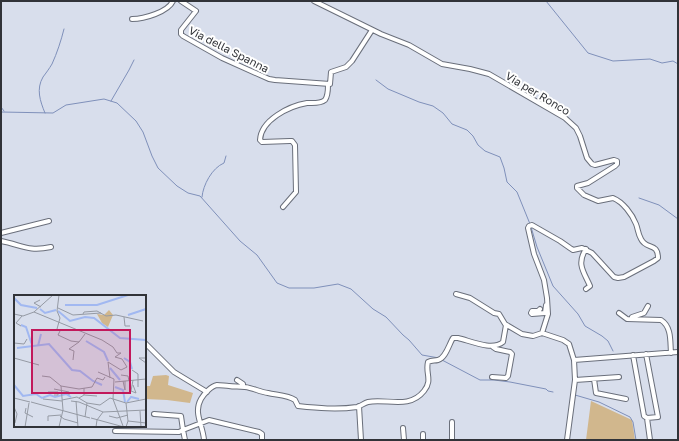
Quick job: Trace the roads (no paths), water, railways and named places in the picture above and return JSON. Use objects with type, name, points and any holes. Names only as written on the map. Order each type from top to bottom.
[{"type":"street","points":[[132,19],[141,19],[161,12],[168,8],[173,1]]},
{"type":"street","name":"Via della Spanna","points":[[181,1],[196,11],[180,32],[183,36],[195,43],[222,58],[269,79],[328,85]]},
{"type":"street","name":"Via per Ronco","points":[[314,1],[372,30],[409,45],[442,64],[489,74],[565,118],[576,128],[587,158],[592,164],[595,165],[616,160],[617,164],[615,166],[588,183],[577,186],[577,188],[584,194],[598,201],[613,198],[622,204],[632,214],[641,239],[643,242],[657,250],[658,258],[624,277],[618,278],[614,277],[597,257],[586,249]]},
{"type":"street","points":[[283,207],[296,192],[295,145],[290,141],[262,142],[260,137],[270,121],[279,114],[301,104],[324,101],[327,97],[331,72],[346,67],[352,61],[372,30]]},
{"type":"street","points":[[1,233],[49,221]]},
{"type":"street","points":[[542,333],[548,314],[547,298],[544,280],[534,254],[528,228],[531,225],[573,250],[582,248],[586,249],[580,264],[590,286],[586,289]]},
{"type":"street","points":[[1,241],[28,249],[41,250],[51,248]]},
{"type":"street","points":[[456,294],[470,298],[494,314],[499,314],[506,325],[516,331],[528,336],[542,333],[569,344],[574,360],[575,380],[567,440]]},
{"type":"street","points":[[540,309],[538,311],[532,311],[531,313],[545,313],[547,298]]},
{"type":"street","points":[[631,318],[644,313],[648,306]]},
{"type":"street","points":[[618,313],[627,319],[662,320],[665,322],[670,334],[670,353]]},
{"type":"street","points":[[493,347],[503,342],[506,325]]},
{"type":"street","points":[[204,440],[203,431],[197,413],[198,408],[201,399],[207,392],[218,385],[236,387],[243,386],[295,400],[298,406],[326,408],[359,406],[367,402],[377,401],[392,403],[415,399],[424,392],[428,383],[428,362],[430,360],[440,359],[448,348],[452,339],[455,338],[493,347],[512,354],[508,376],[506,378],[492,377]]},
{"type":"street","points":[[146,344],[174,372],[207,392]]},
{"type":"street","points":[[574,360],[678,352]]},
{"type":"street","points":[[646,354],[658,417],[647,418]]},
{"type":"street","points":[[633,355],[644,416],[647,418],[650,440]]},
{"type":"street","points":[[575,380],[619,377]]},
{"type":"street","points":[[594,379],[596,393],[626,399]]},
{"type":"street","points":[[237,380],[243,384],[243,386]]},
{"type":"street","points":[[359,406],[361,440]]},
{"type":"street","points":[[154,414],[181,416],[185,440]]},
{"type":"street","points":[[115,432],[179,432],[209,420],[259,432],[262,434],[262,440]]},
{"type":"street","points":[[452,422],[452,440]]},
{"type":"street","points":[[403,428],[404,440]]},
{"type":"street","points":[[423,434],[423,440]]},
{"type":"waterway","points":[[546,1],[588,53],[613,61],[650,59],[662,63],[673,61],[678,64]]},
{"type":"waterway","points":[[45,113],[40,100],[39,90],[43,77],[54,60],[64,29]]},
{"type":"waterway","points":[[111,101],[134,60]]},
{"type":"waterway","points":[[376,80],[388,89],[419,102],[433,106],[443,113],[452,124],[467,130],[473,136],[478,145],[485,151],[500,157],[507,182],[517,192],[530,224]]},
{"type":"waterway","points":[[1,112],[53,113],[66,105],[104,99],[117,103],[136,121],[143,132],[158,168],[177,186],[188,193],[200,196],[240,241],[257,255],[277,283],[289,288],[314,288],[338,284],[351,289],[373,309],[386,317],[422,355],[439,358]]},
{"type":"waterway","points":[[1,107],[4,111]]},
{"type":"waterway","points":[[202,197],[204,187],[209,177],[220,165],[224,163],[226,156]]},
{"type":"waterway","points":[[639,198],[659,205],[678,219]]},
{"type":"waterway","points":[[531,227],[537,247],[553,286],[578,314],[585,326],[608,341],[613,351]]},
{"type":"waterway","points":[[442,360],[480,380],[510,382],[546,389],[553,392]]},
{"type":"waterway","points":[[575,395],[599,402],[630,417],[633,422],[636,440]]}]
